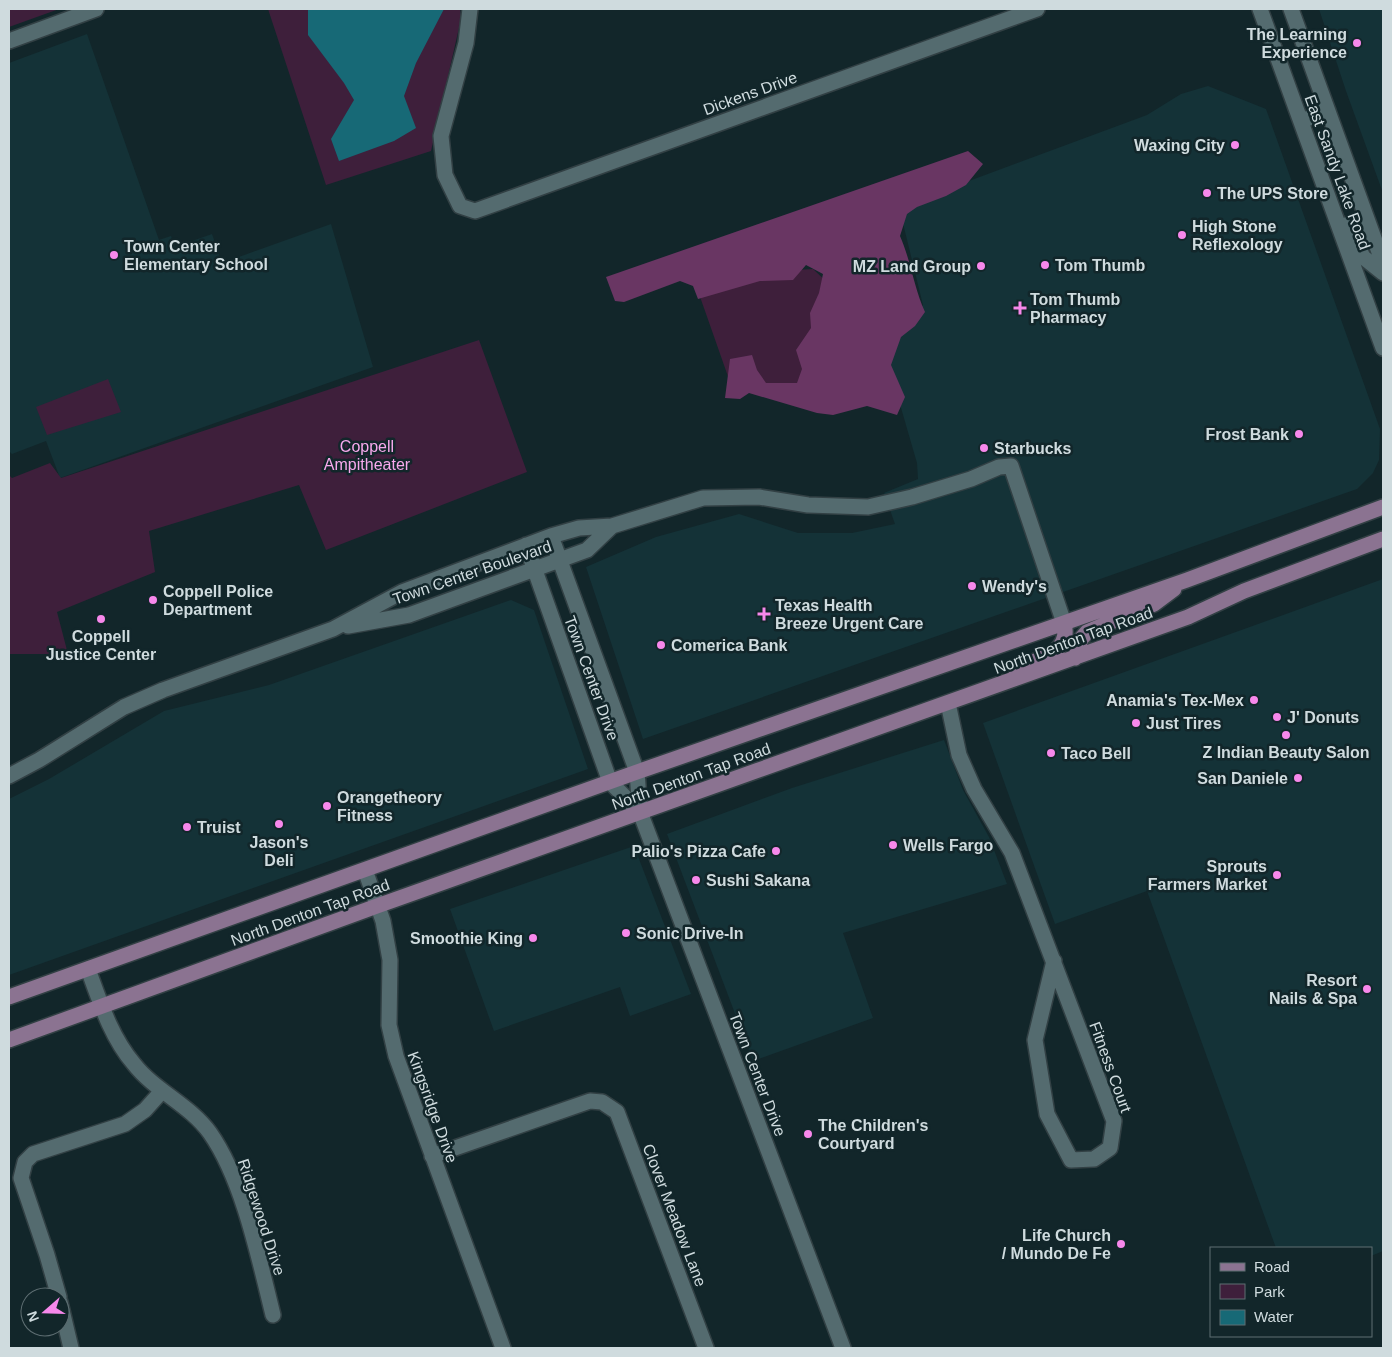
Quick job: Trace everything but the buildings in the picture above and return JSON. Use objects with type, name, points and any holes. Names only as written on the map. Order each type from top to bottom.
[{"type":"main road","name":"North Denton Tap Road","points":[[9,997],[637,772],[1187,580],[1383,507]]},
{"type":"main road","name":"North Denton Tap Road","points":[[9,1040],[640,812],[1188,617],[1244,591],[1383,539]]},
{"type":"main road","points":[[1075,658],[1081,639],[1087,632],[1154,604],[1187,580]]},
{"type":"main road","points":[[965,697],[994,676],[1057,651],[1065,637],[1064,623]]},
{"type":"street","points":[[9,41],[96,9]]},
{"type":"street","name":"Dickens Drive","points":[[470,9],[466,43],[441,136],[445,175],[460,206],[475,211],[1037,9]]},
{"type":"street","name":"East Sandy Lake Road","points":[[1260,9],[1383,348]]},
{"type":"street","name":"East Sandy Lake Road","points":[[1291,9],[1383,263]]},
{"type":"street","points":[[1301,121],[1328,111]]},
{"type":"street","points":[[1335,214],[1350,226],[1363,256],[1383,273]]},
{"type":"street","name":"Town Center Boulevard","points":[[9,776],[39,760],[124,707],[163,690],[332,629],[402,592],[551,536],[579,528],[612,526],[703,498],[758,497],[808,505],[868,507],[912,497],[971,479],[999,467],[1011,466],[1064,623]]},
{"type":"street","name":"Town Center Boulevard","points":[[332,629],[409,615],[560,560],[587,550],[612,526]]},
{"type":"street","name":"Town Center Drive","points":[[551,536],[637,772],[640,812],[843,1348]]},
{"type":"street","name":"Town Center Drive","points":[[526,545],[610,782],[640,812]]},
{"type":"street","name":"Fitness Court","points":[[948,703],[959,755],[974,789],[1012,853],[1054,962],[1114,1121],[1110,1148],[1094,1159],[1071,1160],[1047,1114],[1035,1040],[1054,962]]},
{"type":"street","name":"Kingsridge Drive","points":[[365,870],[378,906],[390,960],[389,1025],[396,1056],[503,1348]]},
{"type":"street","name":"Ridgewood Drive","points":[[88,969],[106,1021],[134,1064],[162,1090],[197,1118],[222,1153],[254,1240],[273,1315]]},
{"type":"street","points":[[56,1287],[48,1255],[21,1178],[25,1162],[34,1154],[125,1124],[145,1110],[162,1090]]},
{"type":"street","name":"Clover Meadow Lane","points":[[432,1156],[590,1101],[602,1102],[617,1112],[706,1348]]},
{"type":"shaded area","name":"The Learning Experience","points":[[1319,9],[1383,9],[1383,193],[1346,91]]},
{"type":"shaded area","name":"Town Center Elementary School","points":[[87,34],[159,240],[171,236],[175,247],[212,234],[222,263],[331,224],[373,367],[60,478],[46,441],[12,454],[9,451],[9,63]]},
{"type":"shaded area","points":[[1208,86],[1266,109],[1380,429],[1379,460],[1373,473],[1357,489],[643,739],[586,567],[656,537],[739,514],[798,533],[852,533],[895,524],[884,493],[918,479],[917,463],[897,394],[887,370],[899,334],[923,305],[899,207],[1147,115],[1181,94]]},
{"type":"shaded area","points":[[968,151],[983,164],[966,185],[946,196],[917,207],[907,214],[900,236],[925,312],[915,326],[901,337],[891,365],[905,397],[897,415],[867,406],[833,415],[817,413],[749,393],[740,399],[725,398],[730,359],[752,355],[757,370],[766,383],[797,383],[802,369],[796,350],[811,328],[810,313],[819,293],[823,274],[806,265],[793,280],[760,281],[698,299],[693,286],[680,281],[624,302],[615,301],[606,277]]},
{"type":"shaded area","points":[[1383,579],[1383,1251],[1372,1256],[1372,1247],[1276,1247],[1147,891],[1055,924],[983,723]]},
{"type":"shaded area","points":[[511,600],[534,610],[588,769],[9,975],[9,799],[49,779],[164,711],[269,685]]},
{"type":"shaded area","points":[[944,740],[963,790],[989,837],[1007,884],[843,933],[873,1018],[753,1061],[667,834],[792,788]]},
{"type":"shaded area","points":[[634,846],[691,994],[630,1016],[620,987],[494,1031],[450,909]]},
{"type":"green space","points":[[9,9],[59,9],[9,27]]},
{"type":"green space","points":[[268,9],[460,9],[461,19],[431,151],[326,185]]},
{"type":"green space","points":[[813,269],[831,286],[811,401],[731,385],[698,291],[745,273]]},
{"type":"green space","name":"Coppell Ampitheater","points":[[479,340],[527,472],[326,550],[299,485],[149,531],[155,572],[57,612],[68,654],[9,654],[9,475],[12,478],[50,463],[61,478]]},
{"type":"green space","points":[[108,379],[121,412],[47,435],[36,407]]},
{"type":"water","points":[[308,9],[444,9],[416,63],[404,96],[416,128],[394,141],[339,161],[331,139],[354,100],[344,83],[308,35]]},
{"type":"place","name":"The Learning Experience","points":[[1357,43]]},
{"type":"place","name":"Waxing City","points":[[1235,145]]},
{"type":"place","name":"The UPS Store","points":[[1207,193]]},
{"type":"place","name":"High Stone Reflexology","points":[[1182,235]]},
{"type":"place","name":"Town Center Elementary School","points":[[114,255]]},
{"type":"place","name":"Tom Thumb","points":[[1045,265]]},
{"type":"place","name":"MZ Land Group","points":[[981,266]]},
{"type":"place","name":"Tom Thumb Pharmacy","points":[[1020,308]]},
{"type":"place","name":"Frost Bank","points":[[1299,434]]},
{"type":"place","name":"Starbucks","points":[[984,448]]},
{"type":"place","name":"Wendy's","points":[[972,586]]},
{"type":"place","name":"Coppell Police Department","points":[[153,600]]},
{"type":"place","name":"Texas Health Breeze Urgent Care","points":[[764,614]]},
{"type":"place","name":"Coppell Justice Center","points":[[101,619]]},
{"type":"place","name":"Comerica Bank","points":[[661,645]]},
{"type":"place","name":"Anamia's Tex-Mex","points":[[1254,700]]},
{"type":"place","name":"J' Donuts","points":[[1277,717]]},
{"type":"place","name":"Just Tires","points":[[1136,723]]},
{"type":"place","name":"Z Indian Beauty Salon","points":[[1286,735]]},
{"type":"place","name":"Taco Bell","points":[[1051,753]]},
{"type":"place","name":"San Daniele","points":[[1298,778]]},
{"type":"place","name":"Orangetheory Fitness","points":[[327,806]]},
{"type":"place","name":"Jason's Deli","points":[[279,824]]},
{"type":"place","name":"Truist","points":[[187,827]]},
{"type":"place","name":"Wells Fargo","points":[[893,845]]},
{"type":"place","name":"Palio's Pizza Cafe","points":[[776,851]]},
{"type":"place","name":"Sprouts Farmers Market","points":[[1277,875]]},
{"type":"place","name":"Sushi Sakana","points":[[696,880]]},
{"type":"place","name":"Sonic Drive-In","points":[[626,933]]},
{"type":"place","name":"Smoothie King","points":[[533,938]]},
{"type":"place","name":"Resort Nails & Spa","points":[[1367,989]]},
{"type":"place","name":"The Children's Courtyard","points":[[808,1134]]},
{"type":"place","name":"Life Church / Mundo De Fe","points":[[1121,1244]]}]
